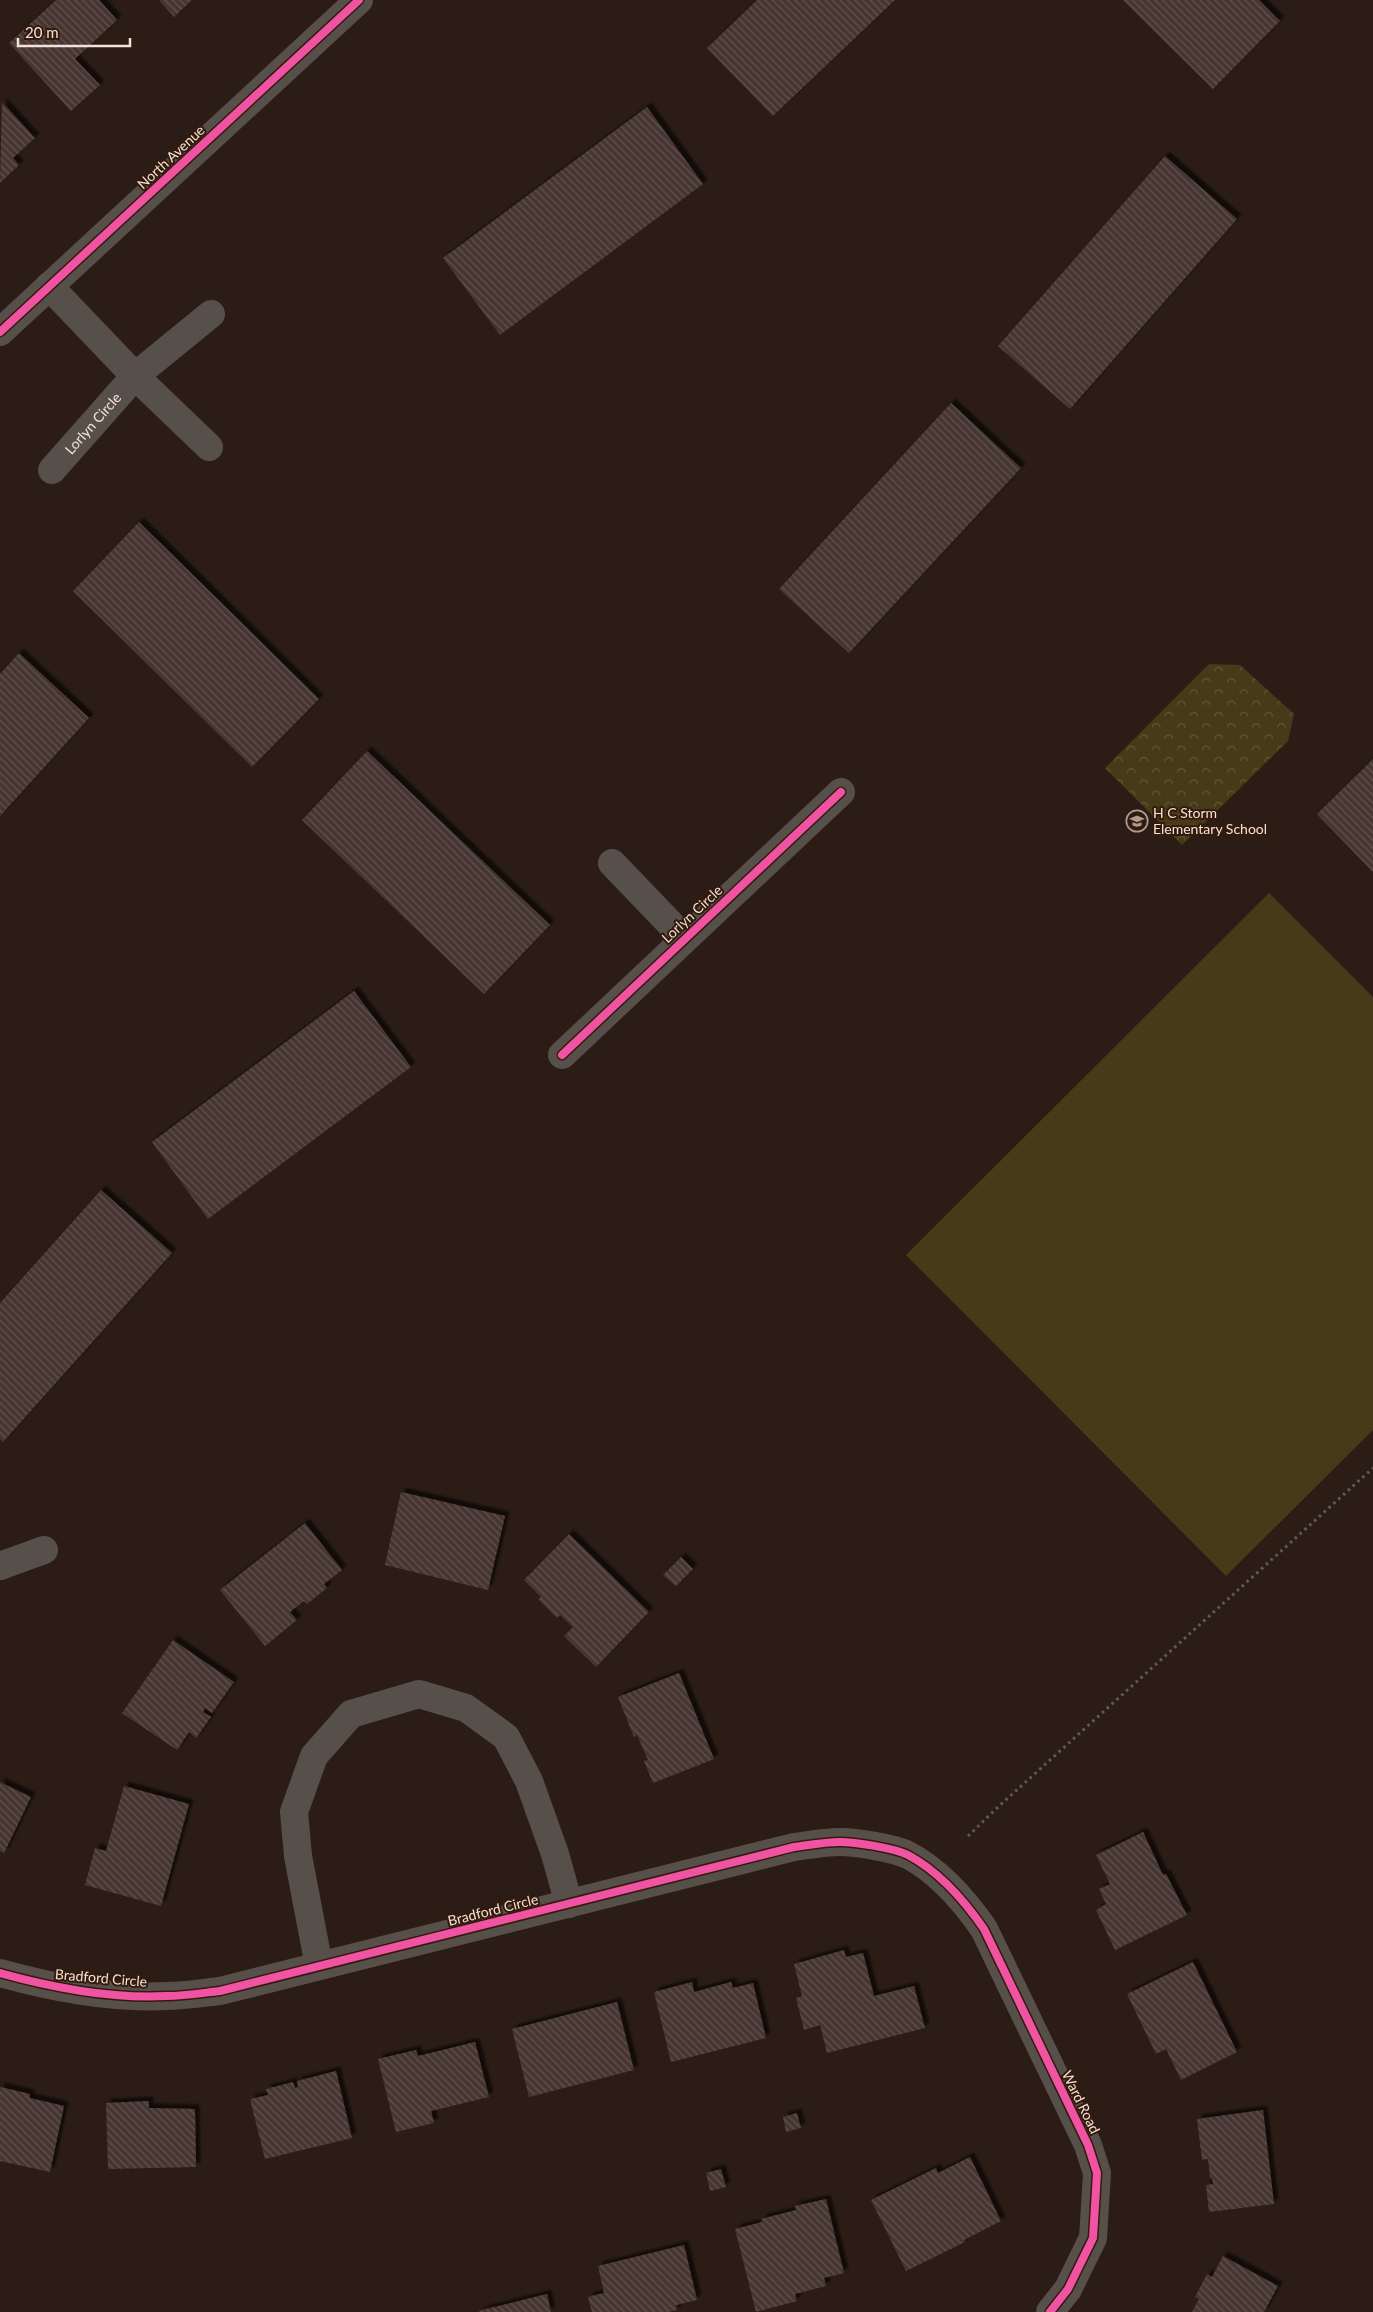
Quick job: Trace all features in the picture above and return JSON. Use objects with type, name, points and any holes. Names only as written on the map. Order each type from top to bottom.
[{"type":"street","name":"North Avenue","points":[[0,332],[359,0]]},
{"type":"street","points":[[49,286],[135,376],[209,446]]},
{"type":"street","name":"Lorlyn Circle","points":[[52,470],[135,376],[210,314]]},
{"type":"street","name":"Lorlyn Circle","points":[[562,1055],[841,792]]},
{"type":"street","name":"Lorlyn Circle","points":[[612,863],[684,938]]},
{"type":"street","points":[[0,1566],[44,1550]]},
{"type":"street","points":[[318,1966],[298,1856],[294,1812],[314,1756],[351,1714],[419,1694],[466,1708],[506,1737],[529,1781],[556,1854],[569,1904]]},
{"type":"street","name":"Bradford Circle","points":[[0,1973],[48,1986],[103,1994],[166,1996],[220,1991],[794,1847],[839,1842],[871,1846],[907,1854],[948,1883],[971,1910]]},
{"type":"street","name":"Ward Road","points":[[971,1910],[984,1929],[1088,2145],[1097,2173],[1093,2238],[1068,2290],[1050,2312]]},
{"type":"path","points":[[968,1836],[1373,1468]]},
{"type":"green space","points":[[1209,664],[1240,665],[1294,714],[1288,741],[1182,845],[1105,768]]},
{"type":"green space","points":[[1269,893],[1373,997],[1373,1430],[1226,1576],[906,1255]]},
{"type":"building","points":[[56,0],[99,0],[117,20],[75,59],[100,85],[71,111],[9,43]]},
{"type":"building","points":[[159,0],[192,0],[174,17]]},
{"type":"building","points":[[757,0],[895,0],[773,116],[707,48]]},
{"type":"building","points":[[1123,0],[1259,0],[1280,21],[1213,89]]},
{"type":"building","points":[[2,102],[35,138],[13,158],[19,165],[0,183]]},
{"type":"building","points":[[647,107],[703,184],[500,335],[443,258]]},
{"type":"building","points":[[1165,156],[1237,219],[1070,409],[998,346]]},
{"type":"building","points":[[951,403],[1021,468],[849,653],[779,589]]},
{"type":"building","points":[[139,522],[319,699],[252,767],[73,591]]},
{"type":"building","points":[[19,653],[89,718],[0,816],[0,674]]},
{"type":"building","points":[[367,751],[550,925],[484,994],[302,820]]},
{"type":"building","points":[[1373,759],[1373,872],[1317,814]]},
{"type":"building","points":[[354,991],[411,1067],[208,1219],[152,1142]]},
{"type":"building","points":[[101,1190],[172,1253],[3,1442],[0,1439],[0,1303]]},
{"type":"building","points":[[401,1492],[505,1516],[488,1590],[385,1565]]},
{"type":"building","points":[[305,1523],[342,1570],[324,1584],[327,1588],[307,1604],[304,1601],[290,1612],[297,1620],[265,1646],[220,1590]]},
{"type":"building","points":[[569,1534],[649,1612],[596,1667],[564,1636],[573,1627],[560,1615],[557,1618],[538,1599],[541,1597],[524,1580]]},
{"type":"building","points":[[681,1557],[693,1569],[676,1586],[663,1575]]},
{"type":"building","points":[[173,1640],[234,1682],[212,1713],[205,1708],[203,1712],[211,1717],[196,1738],[189,1732],[177,1750],[122,1713]]},
{"type":"building","points":[[679,1673],[714,1759],[653,1783],[644,1761],[648,1760],[637,1735],[634,1737],[618,1697]]},
{"type":"building","points":[[0,1782],[31,1797],[4,1853],[0,1851]]},
{"type":"building","points":[[124,1786],[189,1804],[161,1906],[85,1885],[95,1848],[106,1851]]},
{"type":"building","points":[[1143,1832],[1163,1875],[1166,1874],[1187,1915],[1115,1950],[1096,1910],[1106,1904],[1099,1889],[1110,1884],[1096,1855]]},
{"type":"building","points":[[844,1950],[846,1957],[863,1953],[874,1996],[914,1986],[925,2028],[827,2053],[820,2025],[804,2030],[796,1998],[802,1996],[794,1964]]},
{"type":"building","points":[[1193,1962],[1237,2052],[1181,2080],[1166,2049],[1156,2054],[1127,1994]]},
{"type":"building","points":[[692,1982],[694,1992],[731,1982],[733,1988],[753,1983],[766,2038],[671,2062],[654,1992]]},
{"type":"building","points":[[617,2002],[634,2070],[529,2097],[512,2029]]},
{"type":"building","points":[[475,2042],[489,2097],[431,2111],[434,2123],[396,2132],[378,2059],[416,2050],[418,2056]]},
{"type":"building","points":[[336,2071],[352,2138],[265,2159],[250,2099],[268,2095],[266,2089],[293,2082],[295,2088],[298,2087],[297,2081]]},
{"type":"building","points":[[0,2087],[30,2094],[30,2098],[64,2106],[50,2172],[0,2161]]},
{"type":"building","points":[[149,2101],[149,2108],[195,2109],[196,2167],[108,2169],[106,2103]]},
{"type":"building","points":[[1263,2110],[1274,2204],[1209,2212],[1206,2185],[1213,2184],[1212,2178],[1210,2178],[1208,2159],[1202,2160],[1197,2119]]},
{"type":"building","points":[[797,2113],[801,2128],[786,2132],[783,2117]]},
{"type":"building","points":[[970,2157],[1001,2221],[964,2240],[965,2242],[906,2271],[871,2200],[936,2168],[938,2173]]},
{"type":"building","points":[[721,2169],[726,2187],[710,2191],[706,2173]]},
{"type":"building","points":[[826,2199],[844,2273],[824,2278],[826,2286],[795,2294],[797,2301],[756,2312],[735,2229],[762,2222],[761,2219],[796,2210],[795,2206]]},
{"type":"building","points":[[684,2245],[697,2300],[676,2305],[677,2310],[668,2312],[592,2312],[588,2297],[604,2293],[598,2266]]},
{"type":"building","points":[[1223,2256],[1278,2286],[1264,2312],[1192,2312],[1199,2299],[1195,2297],[1207,2274],[1212,2277]]},
{"type":"building","points":[[547,2294],[551,2312],[479,2312],[479,2311]]},
{"type":"cycle path","points":[[0,332],[359,0]]},
{"type":"cycle path","points":[[562,1055],[841,792]]},
{"type":"cycle path","points":[[0,1973],[61,1988],[124,1996],[173,1996],[220,1991],[794,1847],[829,1842],[847,1842],[902,1852],[920,1862],[941,1878],[960,1897],[984,1929],[1088,2145],[1097,2173],[1093,2238],[1068,2289],[1050,2312]]},
{"type":"place","name":"H C Storm Elementary School","points":[[1137,821]]}]
